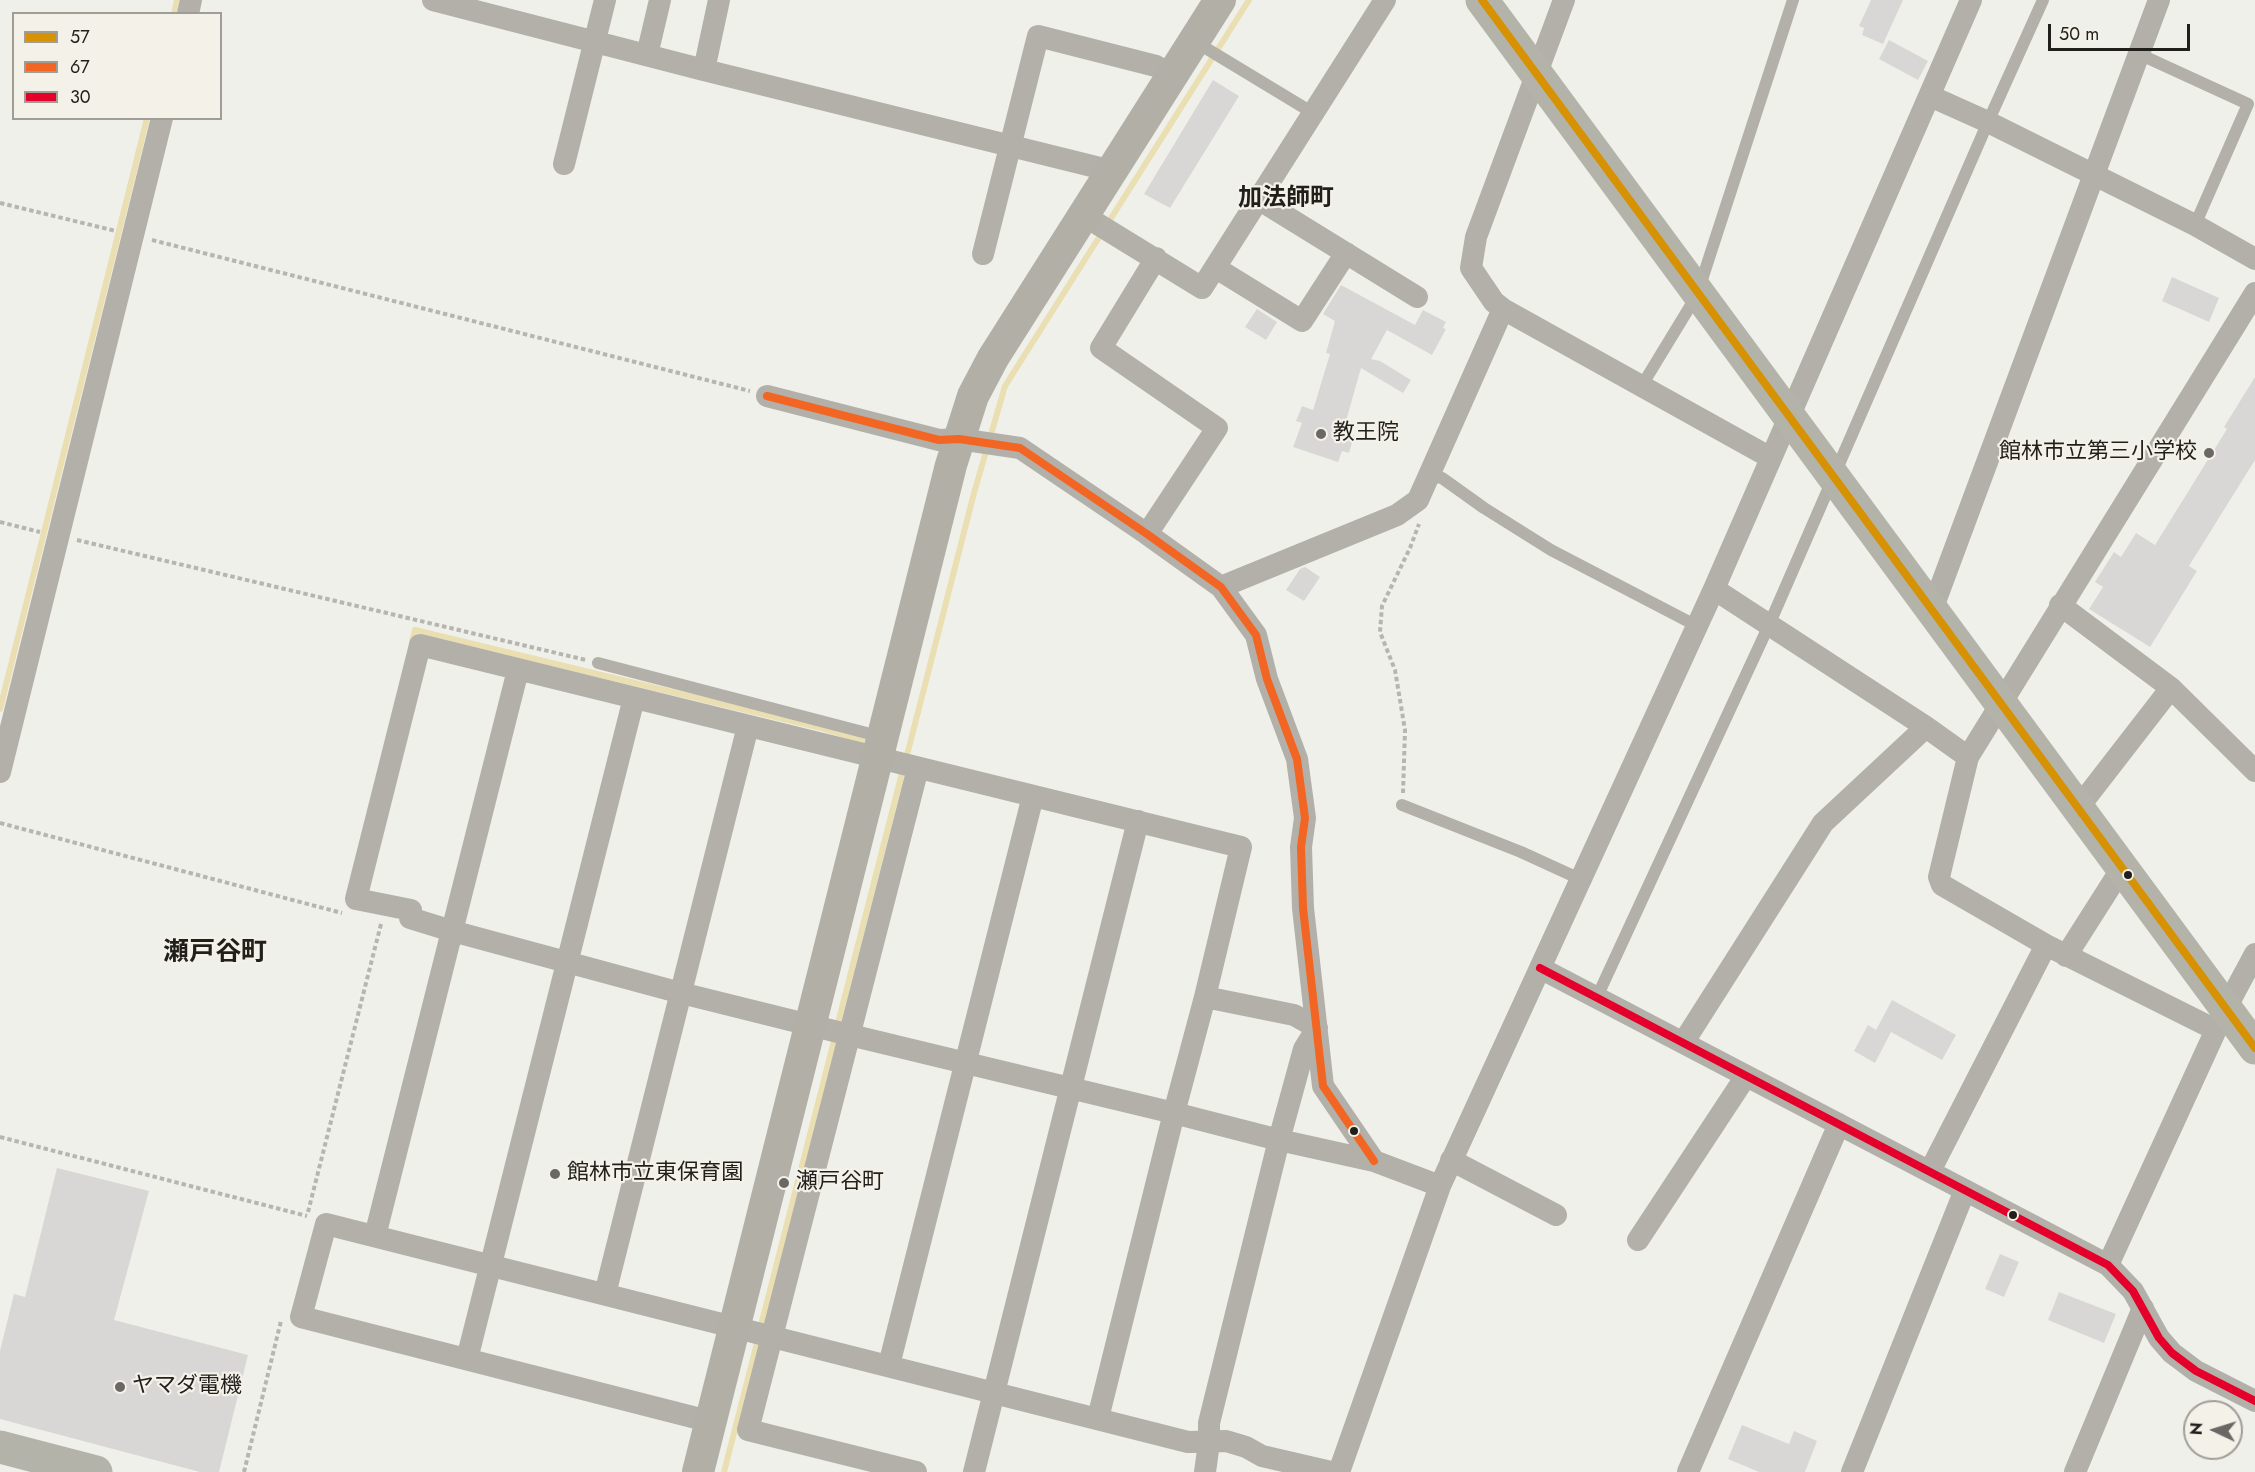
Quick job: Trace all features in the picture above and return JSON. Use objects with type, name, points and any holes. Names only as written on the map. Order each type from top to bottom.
[{"type":"main road","points":[[1482,0],[1697,295],[1833,475],[2122,868],[2221,1019],[2255,1048]]},
{"type":"main road","points":[[0,1448],[96,1472]]},
{"type":"street","points":[[433,0],[1112,171]]},
{"type":"street","points":[[564,164],[605,0]]},
{"type":"street","points":[[647,55],[660,0]]},
{"type":"street","points":[[704,70],[719,0]]},
{"type":"street","points":[[698,1472],[959,439],[973,396],[993,358],[1220,0]]},
{"type":"street","points":[[1083,215],[1202,288],[1385,0]]},
{"type":"street","points":[[1564,0],[1473,246],[1471,268],[1494,302],[1503,309],[1770,458]]},
{"type":"street","points":[[1339,1472],[1451,1160],[1714,590],[1971,0]]},
{"type":"street","points":[[1932,610],[2159,0]]},
{"type":"street","points":[[983,254],[1038,36],[1156,66],[1172,75]]},
{"type":"street","points":[[1930,96],[1988,122],[2195,225],[2255,259]]},
{"type":"street","points":[[0,772],[162,120]]},
{"type":"street","points":[[1258,198],[1417,297]]},
{"type":"street","points":[[1216,268],[1302,321],[1346,253]]},
{"type":"street","points":[[1147,534],[1217,428],[1101,348],[1156,258]]},
{"type":"street","points":[[2221,1019],[2066,956],[1942,885],[1939,877],[1968,757],[2255,293]]},
{"type":"street","points":[[1221,587],[1397,515],[1418,500],[1503,309]]},
{"type":"street","points":[[767,396],[939,440],[959,439],[1020,448],[1221,587],[1256,635],[1266,679],[1297,759],[1305,818],[1301,848],[1303,908],[1323,1086],[1374,1161]]},
{"type":"street","points":[[1714,590],[1926,727],[1968,757]]},
{"type":"street","points":[[2060,605],[2171,688],[2255,771]]},
{"type":"street","points":[[1098,1418],[1174,1113],[1205,997],[1241,847],[918,768],[881,748],[748,726],[420,645],[356,899],[411,910],[410,918],[452,931],[681,993],[1174,1113],[1279,1140],[1374,1161],[1440,1186]]},
{"type":"street","points":[[375,1236],[518,670]]},
{"type":"street","points":[[2078,808],[2171,688]]},
{"type":"street","points":[[467,1359],[633,698]]},
{"type":"street","points":[[605,1294],[748,726]]},
{"type":"street","points":[[1683,1043],[1823,824],[1926,727]]},
{"type":"street","points":[[916,1472],[748,1430],[918,768]]},
{"type":"street","points":[[889,1365],[1034,796]]},
{"type":"street","points":[[974,1472],[1138,821]]},
{"type":"street","points":[[2066,956],[2122,868]]},
{"type":"street","points":[[1930,1171],[2046,945]]},
{"type":"street","points":[[2108,1264],[2221,1019],[2255,954]]},
{"type":"street","points":[[1540,968],[2108,1264],[2133,1291],[2159,1338],[2172,1353],[2196,1371],[2255,1401]]},
{"type":"street","points":[[1205,997],[1294,1015],[1317,1028]]},
{"type":"street","points":[[1205,1472],[1209,1423],[1279,1140],[1304,1049],[1317,1028]]},
{"type":"street","points":[[1638,1240],[1746,1076]]},
{"type":"street","points":[[1688,1472],[1839,1124]]},
{"type":"street","points":[[1451,1160],[1556,1215]]},
{"type":"street","points":[[1852,1472],[1965,1190]]},
{"type":"street","points":[[712,1422],[301,1317],[326,1224],[1188,1442],[1226,1441],[1246,1447],[1262,1456],[1331,1472]]},
{"type":"street","points":[[2075,1472],[2143,1308]]},
{"type":"lane","points":[[1641,387],[1697,295],[1793,0]]},
{"type":"lane","points":[[1597,997],[1768,625],[2043,0]]},
{"type":"lane","points":[[1194,41],[1313,113]]},
{"type":"lane","points":[[2139,54],[2248,104],[2195,225]]},
{"type":"lane","points":[[1430,476],[1442,478],[1484,508],[1551,550],[1697,626]]},
{"type":"lane","points":[[598,663],[872,733],[881,748]]},
{"type":"lane","points":[[1402,805],[1521,852],[1580,879]]},
{"type":"path","points":[[0,203],[767,396]]},
{"type":"path","points":[[1402,805],[1405,730],[1395,670],[1380,632],[1382,606],[1419,524],[1418,500]]},
{"type":"path","points":[[0,522],[598,663]]},
{"type":"path","points":[[0,823],[352,915]]},
{"type":"path","points":[[304,1227],[382,924],[372,921]]},
{"type":"path","points":[[0,1137],[307,1216]]},
{"type":"path","points":[[244,1472],[282,1317]]},
{"type":"building","points":[[1871,0],[1903,0],[1883,44],[1862,35],[1864,28],[1859,26]]},
{"type":"building","points":[[1889,40],[1928,61],[1918,80],[1879,59]]},
{"type":"building","points":[[1213,80],[1239,96],[1170,208],[1144,194]]},
{"type":"building","points":[[2172,277],[2219,298],[2209,322],[2162,301]]},
{"type":"building","points":[[1341,285],[1415,325],[1423,310],[1446,322],[1443,328],[1446,329],[1432,355],[1387,330],[1371,359],[1380,361],[1411,380],[1403,393],[1361,368],[1346,421],[1351,423],[1347,434],[1354,436],[1349,453],[1342,451],[1338,462],[1293,447],[1302,423],[1296,421],[1302,406],[1313,410],[1330,354],[1326,353],[1335,321],[1323,314]]},
{"type":"building","points":[[1257,309],[1277,322],[1266,340],[1245,327]]},
{"type":"building","points":[[2255,377],[2255,460],[2189,566],[2197,571],[2150,647],[2089,609],[2103,587],[2095,582],[2114,552],[2121,557],[2136,533],[2155,545],[2227,429],[2224,427]]},
{"type":"building","points":[[1305,567],[1320,577],[1304,601],[1286,590],[1300,569]]},
{"type":"building","points":[[1892,1000],[1956,1035],[1942,1060],[1891,1032],[1875,1063],[1854,1051],[1868,1025],[1876,1030]]},
{"type":"building","name":"ヤマダ電機","points":[[57,1168],[149,1191],[114,1320],[248,1355],[219,1472],[200,1472],[0,1419],[0,1351],[14,1294],[25,1297]]},
{"type":"building","points":[[2000,1254],[2019,1262],[2004,1297],[1985,1289]]},
{"type":"building","points":[[2059,1292],[2116,1314],[2104,1343],[2048,1320]]},
{"type":"building","points":[[1742,1425],[1789,1444],[1794,1431],[1817,1441],[1805,1472],[1759,1472],[1728,1459]]},
{"type":"waterway","points":[[174,12],[177,0]]},
{"type":"waterway","points":[[906,759],[974,493],[1005,386],[1249,0]]},
{"type":"waterway","points":[[0,709],[147,120]]},
{"type":"waterway","points":[[412,642],[415,630],[821,728],[873,744]]},
{"type":"waterway","points":[[837,1027],[903,769]]},
{"type":"waterway","points":[[760,1329],[835,1037]]},
{"type":"waterway","points":[[724,1472],[758,1339]]},
{"type":"transit line","name":"57","points":[[1482,0],[2255,1048]]},
{"type":"transit line","name":"67","points":[[767,396],[939,440],[959,439],[1020,448],[1221,587],[1256,635],[1267,679],[1297,759],[1305,818],[1301,847],[1303,908],[1323,1086],[1374,1161]]},
{"type":"transit line","name":"30","points":[[1540,968],[2108,1265],[2133,1291],[2159,1338],[2172,1353],[2196,1371],[2255,1401]]},
{"type":"place","name":"教王院","points":[[1321,434]]},
{"type":"place","name":"館林市立第三小学校","points":[[2209,453]]},
{"type":"place","name":"館林市立東保育園","points":[[555,1174]]},
{"type":"place","name":"瀬戸谷町","points":[[784,1183]]},
{"type":"place","name":"ヤマダ電機","points":[[120,1387]]},
{"type":"district","name":"加法師町","points":[[1286,199]]},
{"type":"district","name":"瀬戸谷町","points":[[215,954]]}]
